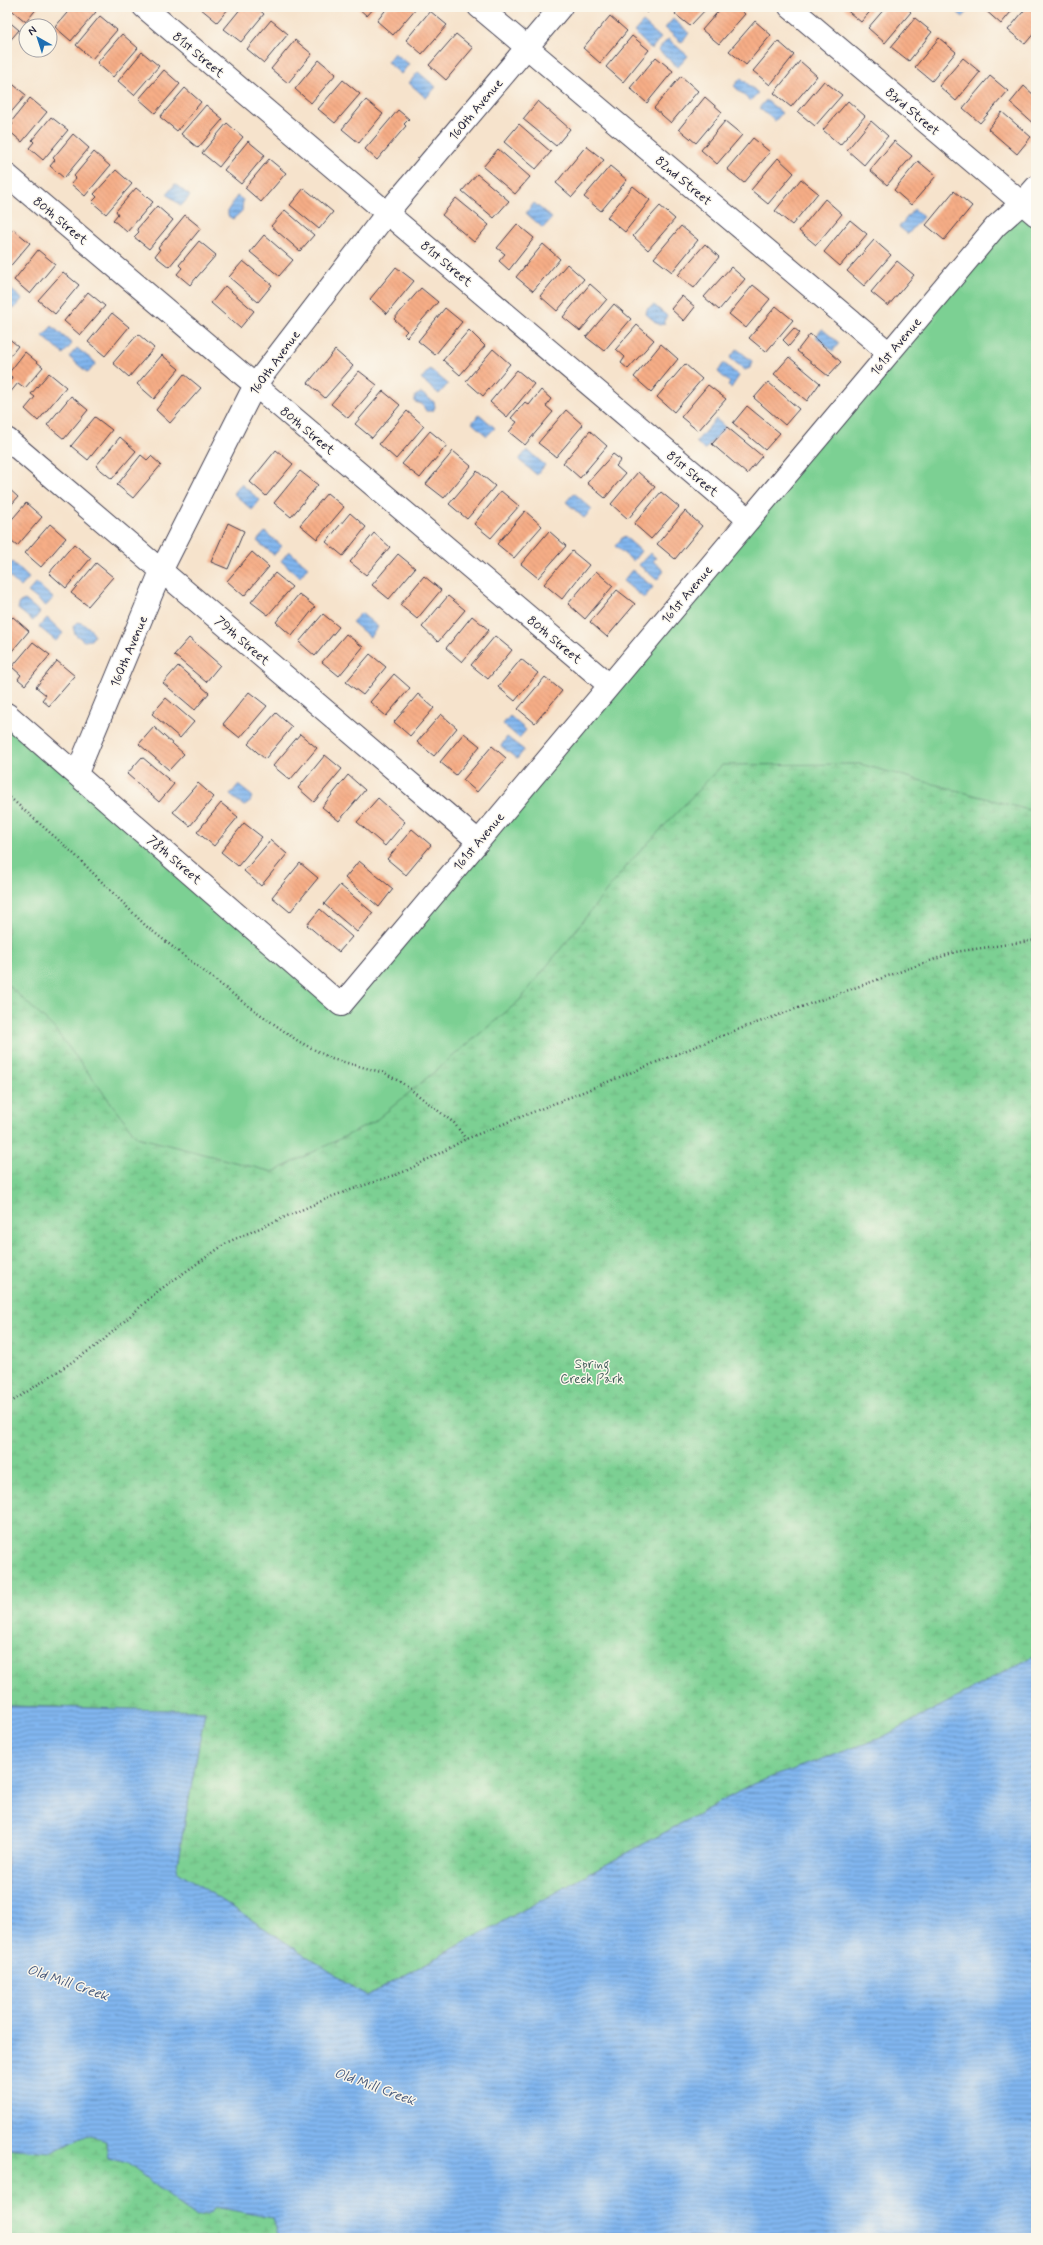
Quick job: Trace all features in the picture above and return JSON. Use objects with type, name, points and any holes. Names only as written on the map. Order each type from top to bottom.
[{"type":"street","name":"81st Street","points":[[144,7],[749,520]]},
{"type":"street","name":"82nd Street","points":[[479,7],[889,353]]},
{"type":"street","name":"160th Avenue","points":[[77,774],[162,570],[254,385],[387,213],[561,7]]},
{"type":"street","name":"83rd Street","points":[[790,7],[1029,209]]},
{"type":"street","name":"80th Street","points":[[7,175],[609,684]]},
{"type":"street","name":"161st Avenue","points":[[341,1005],[609,684],[996,226],[1029,209],[1036,187]]},
{"type":"street","name":"79th Street","points":[[7,440],[162,570],[478,841]]},
{"type":"street","name":"78th Street","points":[[7,714],[341,1005]]},
{"type":"path","points":[[7,794],[72,852],[146,926],[243,1002],[298,1041],[332,1059],[384,1073],[405,1085],[454,1123],[466,1139]]},
{"type":"path","points":[[7,1405],[100,1344],[158,1291],[228,1242],[333,1196],[406,1171],[466,1139],[734,1031],[955,952],[1036,940]]},
{"type":"green space","name":"Spring Creek Park","points":[[1022,203],[1036,215],[1036,1655],[881,1738],[753,1784],[176,1870],[205,1711],[7,1706],[7,714],[341,1005]]},
{"type":"green space","name":"Spring Creek Park","points":[[860,764],[1036,812],[1036,1655],[881,1738],[753,1784],[367,1996],[176,1870],[205,1711],[7,1706],[7,984],[54,1028],[137,1137],[273,1172],[374,1122],[519,1001],[629,863],[722,765]]},
{"type":"green space","points":[[87,2135],[106,2141],[108,2158],[127,2163],[196,2217],[216,2207],[274,2218],[279,2238],[7,2238],[7,2148],[50,2152]]},
{"type":"water","points":[[951,7],[967,7],[970,9],[963,17]]},
{"type":"water","points":[[673,19],[689,33],[681,42],[665,28]]},
{"type":"water","points":[[643,22],[661,38],[651,49],[634,32]]},
{"type":"water","points":[[668,39],[688,56],[678,67],[658,50]]},
{"type":"water","points":[[394,53],[409,64],[401,74],[387,62]]},
{"type":"water","points":[[418,72],[436,87],[426,98],[409,83]]},
{"type":"water","points":[[741,78],[758,93],[750,101],[734,86]]},
{"type":"water","points":[[766,100],[782,113],[775,121],[759,108]]},
{"type":"water","points":[[175,184],[190,196],[181,206],[167,194]]},
{"type":"water","points":[[237,196],[243,200],[242,211],[233,219],[228,216],[228,210]]},
{"type":"water","points":[[534,203],[552,218],[543,228],[526,213]]},
{"type":"water","points":[[914,209],[923,217],[908,234],[899,227]]},
{"type":"water","points":[[7,286],[22,299],[14,309],[7,304]]},
{"type":"water","points":[[654,305],[667,316],[664,324],[659,325],[646,314],[647,309]]},
{"type":"water","points":[[52,326],[72,344],[63,354],[43,336]]},
{"type":"water","points":[[822,329],[839,343],[833,351],[816,337]]},
{"type":"water","points":[[77,348],[96,363],[88,373],[69,357]]},
{"type":"water","points":[[737,349],[752,361],[750,368],[745,370],[730,358]]},
{"type":"water","points":[[723,364],[739,376],[731,388],[728,385],[730,383],[718,372]]},
{"type":"water","points":[[430,369],[448,384],[439,394],[421,379]]},
{"type":"water","points":[[421,393],[434,402],[435,407],[433,411],[426,411],[422,404],[415,402],[415,396]]},
{"type":"water","points":[[479,414],[495,428],[487,436],[472,423]]},
{"type":"water","points":[[716,419],[725,427],[705,450],[696,442]]},
{"type":"water","points":[[527,450],[545,465],[537,475],[519,460]]},
{"type":"water","points":[[241,484],[260,500],[252,510],[233,493]]},
{"type":"water","points":[[574,493],[592,509],[584,518],[566,502]]},
{"type":"water","points":[[265,532],[282,546],[274,555],[257,541]]},
{"type":"water","points":[[624,536],[641,551],[633,561],[615,546]]},
{"type":"water","points":[[289,551],[308,567],[300,577],[281,561]]},
{"type":"water","points":[[650,553],[656,558],[653,561],[664,571],[657,580],[639,565]]},
{"type":"water","points":[[12,562],[29,578],[21,587],[7,575],[7,568]]},
{"type":"water","points":[[632,570],[653,587],[644,598],[623,581]]},
{"type":"water","points":[[36,583],[53,598],[46,606],[28,592]]},
{"type":"water","points":[[25,600],[40,612],[33,621],[18,609],[20,602]]},
{"type":"water","points":[[361,613],[378,627],[370,637],[352,622]]},
{"type":"water","points":[[47,618],[63,633],[56,641],[39,627]]},
{"type":"water","points":[[77,622],[85,625],[92,631],[94,636],[91,640],[84,641],[75,634],[73,627]]},
{"type":"water","points":[[510,716],[526,730],[519,738],[503,724]]},
{"type":"water","points":[[507,737],[524,750],[517,759],[501,746]]},
{"type":"water","points":[[238,785],[252,796],[250,802],[244,806],[230,795]]},
{"type":"water","name":"Old Mill Creek","points":[[1036,1655],[1036,2238],[279,2238],[273,2218],[216,2207],[210,2214],[196,2217],[127,2163],[108,2158],[106,2141],[88,2135],[51,2152],[7,2148],[7,1706],[205,1711],[176,1870],[367,1996],[753,1784],[881,1738]]},
{"type":"building","points":[[8,7],[38,7],[29,18],[21,18]]},
{"type":"building","points":[[72,7],[90,7],[96,12],[71,41],[58,30],[58,23]]},
{"type":"building","points":[[230,7],[217,22],[200,8]]},
{"type":"building","points":[[242,7],[256,7],[264,14],[241,42],[224,29]]},
{"type":"building","points":[[357,7],[375,7],[367,16]]},
{"type":"building","points":[[388,7],[417,7],[393,35],[377,21]]},
{"type":"building","points":[[641,7],[652,7],[647,13]]},
{"type":"building","points":[[680,7],[708,7],[690,26],[675,14]]},
{"type":"building","points":[[722,7],[737,7],[745,14],[719,44],[702,30]]},
{"type":"building","points":[[874,7],[861,22],[844,8]]},
{"type":"building","points":[[886,7],[906,7],[911,12],[885,43],[868,28]]},
{"type":"building","points":[[986,7],[1015,7],[1001,24],[984,9]]},
{"type":"building","points":[[1027,7],[1036,7],[1036,31],[1025,44],[1008,30]]},
{"type":"building","points":[[430,11],[447,25],[422,54],[406,40]]},
{"type":"building","points":[[100,16],[117,30],[92,59],[76,45]]},
{"type":"building","points":[[610,16],[627,31],[600,63],[583,48]]},
{"type":"building","points":[[915,18],[932,32],[909,61],[891,47]]},
{"type":"building","points":[[7,20],[18,29],[18,31],[7,44]]},
{"type":"building","points":[[271,20],[288,34],[264,63],[247,49]]},
{"type":"building","points":[[755,21],[771,35],[746,65],[729,51]]},
{"type":"building","points":[[122,34],[138,48],[113,77],[97,63]]},
{"type":"building","points":[[456,34],[473,48],[446,80],[429,65]]},
{"type":"building","points":[[632,36],[649,50],[623,82],[606,67]]},
{"type":"building","points":[[939,38],[956,52],[932,81],[915,67]]},
{"type":"building","points":[[295,40],[312,54],[288,83],[271,69]]},
{"type":"building","points":[[778,41],[794,55],[770,85],[753,71]]},
{"type":"building","points":[[142,52],[159,66],[134,95],[118,81]]},
{"type":"building","points":[[656,57],[673,71],[647,103],[630,88]]},
{"type":"building","points":[[963,58],[980,72],[956,101],[939,86]]},
{"type":"building","points":[[319,60],[336,74],[311,103],[295,89]]},
{"type":"building","points":[[800,61],[817,76],[791,107],[774,93]]},
{"type":"building","points":[[164,70],[180,84],[155,113],[139,99]]},
{"type":"building","points":[[681,76],[698,91],[671,123],[654,108]]},
{"type":"building","points":[[990,76],[1008,91],[980,123],[963,108]]},
{"type":"building","points":[[343,80],[360,94],[335,123],[318,109]]},
{"type":"building","points":[[9,81],[26,95],[7,117],[7,83]]},
{"type":"building","points":[[824,81],[842,95],[815,126],[798,112]]},
{"type":"building","points":[[1024,86],[1036,97],[1036,126],[1010,103]]},
{"type":"building","points":[[185,88],[201,102],[177,131],[160,117]]},
{"type":"building","points":[[705,97],[722,112],[696,143],[679,129]]},
{"type":"building","points":[[30,98],[47,112],[22,142],[8,130],[13,124],[11,122]]},
{"type":"building","points":[[366,100],[383,114],[359,143],[342,129]]},
{"type":"building","points":[[538,101],[570,129],[556,146],[523,119]]},
{"type":"building","points":[[848,101],[865,116],[840,145],[823,130]]},
{"type":"building","points":[[206,105],[223,119],[198,148],[181,134]]},
{"type":"building","points":[[398,110],[409,119],[404,124],[406,126],[377,160],[365,149]]},
{"type":"building","points":[[1002,112],[1031,137],[1017,154],[988,129]]},
{"type":"building","points":[[51,117],[68,130],[43,160],[29,148],[34,142],[32,140]]},
{"type":"building","points":[[725,121],[742,135],[717,164],[701,150]]},
{"type":"building","points":[[871,121],[888,136],[864,165],[847,150]]},
{"type":"building","points":[[227,123],[243,137],[219,167],[202,153]]},
{"type":"building","points":[[519,124],[551,152],[536,169],[504,142]]},
{"type":"building","points":[[73,134],[89,148],[64,178],[50,166],[55,160],[53,158]]},
{"type":"building","points":[[753,138],[770,152],[744,183],[727,169]]},
{"type":"building","points":[[248,141],[265,155],[241,184],[224,170]]},
{"type":"building","points":[[894,141],[912,156],[887,185],[870,170]]},
{"type":"building","points":[[586,146],[604,160],[572,197],[556,183]]},
{"type":"building","points":[[498,149],[530,177],[515,194],[483,167]]},
{"type":"building","points":[[94,152],[110,166],[85,196],[71,184],[76,178],[74,176]]},
{"type":"building","points":[[778,158],[794,173],[768,204],[751,190]]},
{"type":"building","points":[[269,159],[286,173],[261,202],[245,188]]},
{"type":"building","points":[[918,161],[936,176],[911,205],[894,190]]},
{"type":"building","points":[[610,166],[627,180],[601,211],[584,197]]},
{"type":"building","points":[[116,170],[132,184],[106,214],[92,202],[97,197],[94,194]]},
{"type":"building","points":[[477,174],[509,201],[494,218],[462,191]]},
{"type":"building","points":[[801,179],[818,193],[792,225],[775,211]]},
{"type":"building","points":[[633,186],[650,200],[625,232],[607,217]]},
{"type":"building","points":[[136,188],[153,202],[127,232],[113,220],[118,214],[116,211]]},
{"type":"building","points":[[304,188],[333,212],[319,229],[290,205]]},
{"type":"building","points":[[954,191],[972,206],[944,240],[926,225]]},
{"type":"building","points":[[456,198],[489,225],[474,242],[442,215]]},
{"type":"building","points":[[825,199],[842,214],[816,245],[799,231]]},
{"type":"building","points":[[157,206],[173,220],[149,249],[134,237],[139,232],[137,229]]},
{"type":"building","points":[[660,206],[675,219],[648,250],[633,236]]},
{"type":"building","points":[[285,210],[314,235],[300,251],[271,226]]},
{"type":"building","points":[[185,215],[201,228],[169,267],[155,256],[160,249],[158,248]]},
{"type":"building","points":[[850,220],[867,234],[840,266],[824,252]]},
{"type":"building","points":[[517,224],[534,238],[509,270],[499,261],[505,254],[497,248]]},
{"type":"building","points":[[681,226],[698,240],[672,272],[654,258]]},
{"type":"building","points":[[13,229],[30,243],[7,270],[7,236]]},
{"type":"building","points":[[264,235],[293,260],[279,276],[250,252]]},
{"type":"building","points":[[874,240],[891,255],[864,286],[847,271]]},
{"type":"building","points":[[199,241],[216,255],[190,285],[177,274],[182,268],[179,265]]},
{"type":"building","points":[[543,244],[560,259],[533,291],[516,277]]},
{"type":"building","points":[[705,244],[719,257],[694,288],[678,275]]},
{"type":"building","points":[[38,250],[55,264],[30,294],[14,280]]},
{"type":"building","points":[[243,261],[272,285],[258,302],[229,277]]},
{"type":"building","points":[[897,261],[914,275],[888,306],[871,292]]},
{"type":"building","points":[[567,264],[584,279],[557,311],[540,296]]},
{"type":"building","points":[[396,267],[414,281],[387,314],[370,299]]},
{"type":"building","points":[[731,267],[745,279],[719,310],[704,297]]},
{"type":"building","points":[[63,272],[79,285],[55,314],[38,300]]},
{"type":"building","points":[[590,284],[607,299],[580,331],[563,317]]},
{"type":"building","points":[[753,285],[770,299],[746,328],[729,314]]},
{"type":"building","points":[[225,286],[254,311],[240,328],[211,303]]},
{"type":"building","points":[[421,288],[438,302],[407,337],[404,334],[407,331],[394,319]]},
{"type":"building","points":[[88,292],[105,306],[80,335],[64,321]]},
{"type":"building","points":[[682,296],[695,307],[684,321],[671,309]]},
{"type":"building","points":[[614,304],[631,319],[604,351],[586,337]]},
{"type":"building","points":[[776,306],[793,320],[766,352],[749,338]]},
{"type":"building","points":[[445,308],[462,322],[435,355],[418,341]]},
{"type":"building","points":[[112,313],[129,327],[105,356],[88,342]]},
{"type":"building","points":[[637,325],[654,340],[628,369],[621,363],[625,357],[616,349]]},
{"type":"building","points":[[794,328],[800,333],[789,346],[783,340]]},
{"type":"building","points":[[469,330],[485,346],[460,375],[443,360]]},
{"type":"building","points":[[138,334],[154,348],[129,377],[113,363]]},
{"type":"building","points":[[810,334],[841,362],[828,376],[797,351]]},
{"type":"building","points":[[7,337],[18,346],[7,360]]},
{"type":"building","points":[[661,344],[678,359],[651,392],[634,377]]},
{"type":"building","points":[[493,349],[510,364],[483,396],[466,381]]},
{"type":"building","points":[[335,350],[353,366],[325,398],[308,383]]},
{"type":"building","points":[[25,352],[43,367],[25,388],[18,383],[9,394],[7,393],[7,378],[10,381],[12,377],[8,374]]},
{"type":"building","points":[[162,355],[179,369],[154,399],[137,384]]},
{"type":"building","points":[[789,357],[820,383],[807,401],[774,374]]},
{"type":"building","points":[[685,364],[702,379],[674,412],[657,397]]},
{"type":"building","points":[[517,370],[534,384],[507,417],[490,402]]},
{"type":"building","points":[[359,371],[377,385],[348,418],[331,404]]},
{"type":"building","points":[[49,373],[66,387],[38,421],[25,409],[35,397],[31,394]]},
{"type":"building","points":[[184,374],[201,388],[170,423],[156,410]]},
{"type":"building","points":[[768,382],[799,409],[785,425],[754,398]]},
{"type":"building","points":[[708,385],[726,399],[698,431],[681,417]]},
{"type":"building","points":[[541,390],[551,399],[546,406],[553,412],[525,445],[509,432],[517,422],[511,418],[525,402],[529,405]]},
{"type":"building","points":[[383,391],[400,405],[372,438],[355,424]]},
{"type":"building","points":[[71,396],[88,410],[64,439],[47,425]]},
{"type":"building","points":[[747,406],[780,433],[765,450],[733,423]]},
{"type":"building","points":[[566,410],[583,425],[556,457],[538,443]]},
{"type":"building","points":[[407,411],[424,426],[396,459],[379,444]]},
{"type":"building","points":[[95,417],[112,430],[88,460],[71,446]]},
{"type":"building","points":[[727,427],[762,456],[747,474],[712,444]]},
{"type":"building","points":[[430,431],[447,445],[420,478],[402,464]]},
{"type":"building","points":[[590,431],[607,446],[580,478],[563,463]]},
{"type":"building","points":[[120,437],[136,451],[112,479],[96,466]]},
{"type":"building","points":[[276,450],[293,464],[266,496],[250,482]]},
{"type":"building","points":[[453,451],[471,466],[444,498],[426,484]]},
{"type":"building","points":[[613,454],[621,460],[616,466],[625,474],[605,498],[587,483]]},
{"type":"building","points":[[141,455],[147,460],[151,456],[161,465],[133,498],[117,485]]},
{"type":"building","points":[[300,471],[318,485],[291,517],[274,503]]},
{"type":"building","points":[[477,471],[495,486],[467,519],[449,504]]},
{"type":"building","points":[[638,472],[655,487],[628,519],[611,504]]},
{"type":"building","points":[[7,487],[18,497],[7,510]]},
{"type":"building","points":[[501,491],[519,506],[491,538],[474,524]]},
{"type":"building","points":[[661,492],[679,507],[651,539],[634,524]]},
{"type":"building","points":[[327,493],[344,507],[317,539],[300,525]]},
{"type":"building","points":[[26,503],[42,517],[17,546],[7,538],[7,525]]},
{"type":"building","points":[[525,511],[542,526],[514,558],[497,544]]},
{"type":"building","points":[[685,511],[702,526],[675,559],[657,544]]},
{"type":"building","points":[[350,513],[366,527],[343,556],[326,542]]},
{"type":"building","points":[[228,523],[244,531],[228,569],[211,562]]},
{"type":"building","points":[[50,524],[66,538],[41,567],[25,553]]},
{"type":"building","points":[[549,531],[566,546],[538,578],[521,564]]},
{"type":"building","points":[[374,533],[390,547],[366,575],[350,562]]},
{"type":"building","points":[[74,544],[91,558],[66,588],[49,573]]},
{"type":"building","points":[[572,551],[589,565],[562,599],[544,584]]},
{"type":"building","points":[[252,552],[269,567],[244,596],[227,581]]},
{"type":"building","points":[[398,554],[415,568],[389,599],[372,585]]},
{"type":"building","points":[[96,563],[113,577],[88,606],[71,593]]},
{"type":"building","points":[[596,571],[613,586],[585,619],[568,604]]},
{"type":"building","points":[[275,573],[292,587],[268,615],[251,602]]},
{"type":"building","points":[[424,576],[441,590],[417,619],[400,605]]},
{"type":"building","points":[[617,590],[635,604],[607,637],[590,622]]},
{"type":"building","points":[[299,594],[315,607],[292,636],[276,622]]},
{"type":"building","points":[[448,596],[465,610],[438,642],[422,627]]},
{"type":"building","points":[[323,614],[339,627],[315,656],[299,642]]},
{"type":"building","points":[[472,616],[489,630],[462,662],[446,648]]},
{"type":"building","points":[[13,617],[29,631],[7,657],[7,623]]},
{"type":"building","points":[[346,634],[363,647],[339,676],[322,662]]},
{"type":"building","points":[[495,636],[512,650],[488,679],[471,665]]},
{"type":"building","points":[[189,638],[220,665],[206,682],[174,655]]},
{"type":"building","points":[[33,642],[50,655],[25,685],[18,679],[21,675],[12,667]]},
{"type":"building","points":[[370,654],[386,667],[363,695],[346,682]]},
{"type":"building","points":[[521,659],[538,673],[515,701],[498,687]]},
{"type":"building","points":[[57,661],[75,676],[49,706],[42,700],[46,695],[36,687]]},
{"type":"building","points":[[178,666],[209,693],[195,710],[163,683]]},
{"type":"building","points":[[394,674],[410,688],[386,716],[370,702]]},
{"type":"building","points":[[545,677],[562,691],[535,723],[518,709]]},
{"type":"building","points":[[249,692],[267,706],[240,738],[223,724]]},
{"type":"building","points":[[418,694],[434,708],[410,736],[394,722]]},
{"type":"building","points":[[166,698],[194,722],[180,738],[152,714]]},
{"type":"building","points":[[276,713],[292,727],[265,759],[248,744]]},
{"type":"building","points":[[441,714],[457,728],[434,756],[417,742]]},
{"type":"building","points":[[154,727],[184,754],[169,770],[139,744]]},
{"type":"building","points":[[464,733],[480,746],[456,775],[440,762]]},
{"type":"building","points":[[300,734],[317,748],[290,780],[273,766]]},
{"type":"building","points":[[492,746],[506,758],[477,792],[463,780]]},
{"type":"building","points":[[325,755],[342,769],[314,802],[298,788]]},
{"type":"building","points":[[142,757],[174,784],[159,802],[127,774]]},
{"type":"building","points":[[348,775],[365,790],[339,821],[322,807]]},
{"type":"building","points":[[198,783],[214,797],[190,826],[173,812]]},
{"type":"building","points":[[378,798],[405,822],[385,846],[357,822]]},
{"type":"building","points":[[221,803],[238,817],[214,846],[197,832]]},
{"type":"building","points":[[244,823],[262,837],[238,866],[221,852]]},
{"type":"building","points":[[412,829],[431,845],[406,875],[387,859]]},
{"type":"building","points":[[271,840],[287,854],[261,886],[244,871]]},
{"type":"building","points":[[359,861],[393,889],[379,907],[345,878]]},
{"type":"building","points":[[300,863],[318,878],[290,912],[272,897]]},
{"type":"building","points":[[340,885],[373,913],[357,932],[324,904]]},
{"type":"building","points":[[320,909],[352,937],[339,952],[307,925]]}]
